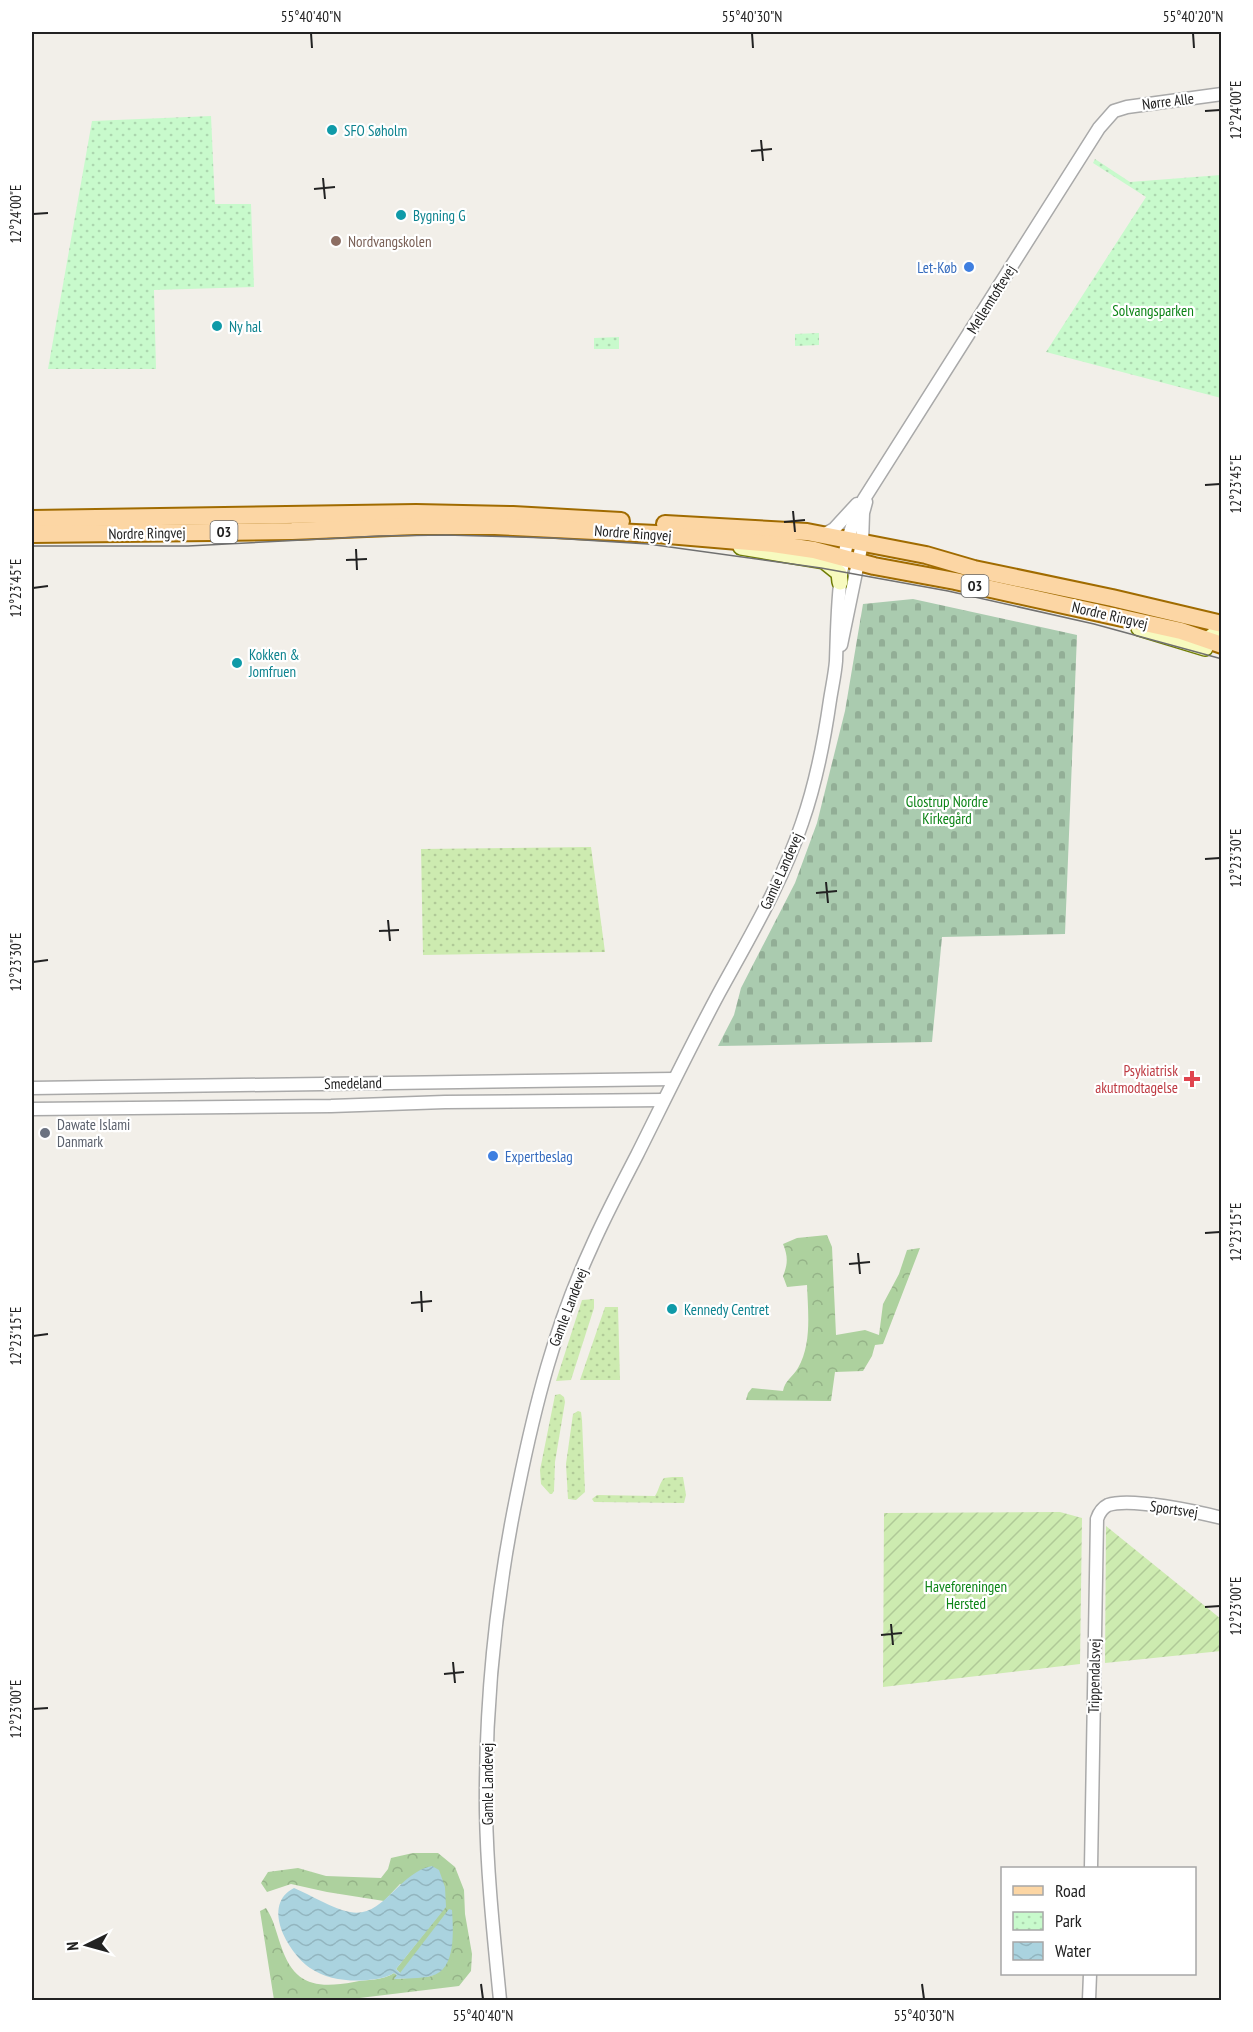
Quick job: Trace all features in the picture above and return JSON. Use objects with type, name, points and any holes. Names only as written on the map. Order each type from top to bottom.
[{"type":"main road","name":"Nordre Ringvej","points":[[32,519],[416,513],[513,515],[784,529],[823,535],[854,552],[1181,631],[1214,642]]},
{"type":"main road","name":"Nordre Ringvej","points":[[32,534],[484,526],[581,530],[772,544],[814,550],[926,555],[974,569],[1221,624]]},
{"type":"main road","points":[[731,541],[737,546],[753,550],[824,561],[839,573],[840,582]]},
{"type":"street","name":"Nørre Alle","points":[[1114,111],[1142,104],[1221,94]]},
{"type":"street","name":"Mellemtoftevej","points":[[823,535],[834,529],[870,490],[1099,128],[1114,111]]},
{"type":"street","name":"Mellemtoftevej","points":[[854,552],[870,490]]},
{"type":"street","name":"Gamle Landevej","points":[[836,662],[835,638],[840,582],[854,552]]},
{"type":"street","name":"Gamle Landevej","points":[[500,2001],[486,1814],[487,1731],[500,1583],[540,1388],[564,1310],[592,1245],[663,1100],[767,904],[796,840],[811,795],[821,754],[836,662],[850,608],[854,552]]},
{"type":"street","name":"Smedeland","points":[[32,1088],[674,1079]]},
{"type":"street","name":"Smedeland","points":[[32,1109],[663,1100]]},
{"type":"street","name":"Sportsvej","points":[[1125,1503],[1182,1510],[1221,1518]]},
{"type":"street","name":"Trippendalsvej","points":[[1091,1867],[1096,1524],[1098,1514],[1104,1508],[1112,1504],[1125,1503]]},
{"type":"street","points":[[1089,2001],[1090,1975]]},
{"type":"green space","points":[[211,116],[215,204],[251,204],[254,287],[154,290],[156,369],[48,369],[92,121]]},
{"type":"green space","name":"Solvangsparken","points":[[1095,159],[1130,182],[1221,175],[1221,398],[1046,352],[1146,197],[1093,163]]},
{"type":"green space","points":[[819,333],[819,345],[795,346],[795,334]]},
{"type":"green space","points":[[619,337],[619,349],[594,349],[594,338]]},
{"type":"green space","name":"Glostrup Nordre Kirkegård","points":[[913,599],[1077,635],[1065,934],[942,937],[932,1042],[718,1046],[734,1015],[741,988],[795,883],[817,823],[845,711],[863,604]]},
{"type":"green space","points":[[591,847],[605,952],[423,955],[421,849]]},
{"type":"green space","points":[[827,1235],[832,1247],[836,1335],[865,1330],[879,1335],[883,1304],[899,1274],[907,1250],[920,1248],[883,1344],[875,1345],[872,1356],[863,1371],[835,1372],[831,1401],[746,1400],[752,1388],[783,1391],[785,1384],[798,1368],[805,1349],[808,1328],[807,1285],[787,1287],[783,1276],[787,1260],[783,1244],[797,1238]]},
{"type":"green space","points":[[594,1299],[594,1308],[571,1380],[556,1381],[582,1300]]},
{"type":"green space","points":[[605,1307],[618,1307],[620,1380],[580,1380]]},
{"type":"green space","points":[[560,1394],[564,1397],[565,1402],[555,1462],[554,1491],[550,1494],[541,1484],[540,1470],[555,1395]]},
{"type":"green space","points":[[581,1412],[582,1420],[585,1492],[576,1500],[568,1499],[566,1464],[573,1414]]},
{"type":"green space","points":[[683,1477],[686,1495],[684,1503],[594,1502],[592,1499],[597,1495],[655,1496],[664,1478]]},
{"type":"green space","name":"Haveforeningen Hersted","points":[[1060,1512],[1082,1518],[1080,1664],[883,1687],[884,1513]]},
{"type":"green space","points":[[1106,1526],[1221,1619],[1221,1651],[1105,1663]]},
{"type":"green space","points":[[413,1853],[438,1853],[455,1867],[464,1890],[465,1914],[472,1954],[471,1971],[459,1986],[343,2000],[274,2000],[260,1911],[266,1908],[286,1959],[300,1976],[308,1981],[328,1985],[380,1979],[394,1973],[397,1975],[395,1979],[434,1976],[400,1973],[396,1969],[445,1907],[400,1884],[384,1901],[291,1884],[267,1892],[261,1883],[268,1872],[298,1868],[326,1876],[381,1878],[388,1869],[391,1858]]},
{"type":"water","points":[[432,1866],[439,1870],[445,1887],[446,1907],[396,1969],[400,1973],[449,1909],[452,1910],[452,1948],[445,1966],[439,1972],[417,1978],[394,1979],[397,1975],[394,1973],[368,1980],[338,1979],[310,1968],[293,1951],[286,1940],[278,1916],[279,1905],[284,1896],[294,1888],[336,1908],[350,1912],[362,1912],[382,1902],[420,1870]]},
{"type":"tram line","points":[[32,546],[188,546],[379,536],[446,535],[648,544],[821,568],[948,591],[1094,624],[1222,659]]},
{"type":"place","name":"SFO Søholm","points":[[332,130]]},
{"type":"place","name":"Bygning G","points":[[401,215]]},
{"type":"place","name":"Nordvangskolen","points":[[336,241]]},
{"type":"place","name":"Let-Køb","points":[[969,267]]},
{"type":"place","name":"Ny hal","points":[[217,326]]},
{"type":"place","name":"Kokken & Jomfruen","points":[[237,663]]},
{"type":"place","name":"Psykiatrisk akutmodtagelse","points":[[1192,1079]]},
{"type":"place","name":"Dawate Islami Danmark","points":[[45,1133]]},
{"type":"place","name":"Expertbeslag","points":[[493,1156]]},
{"type":"place","name":"Kennedy Centret","points":[[672,1309]]}]
